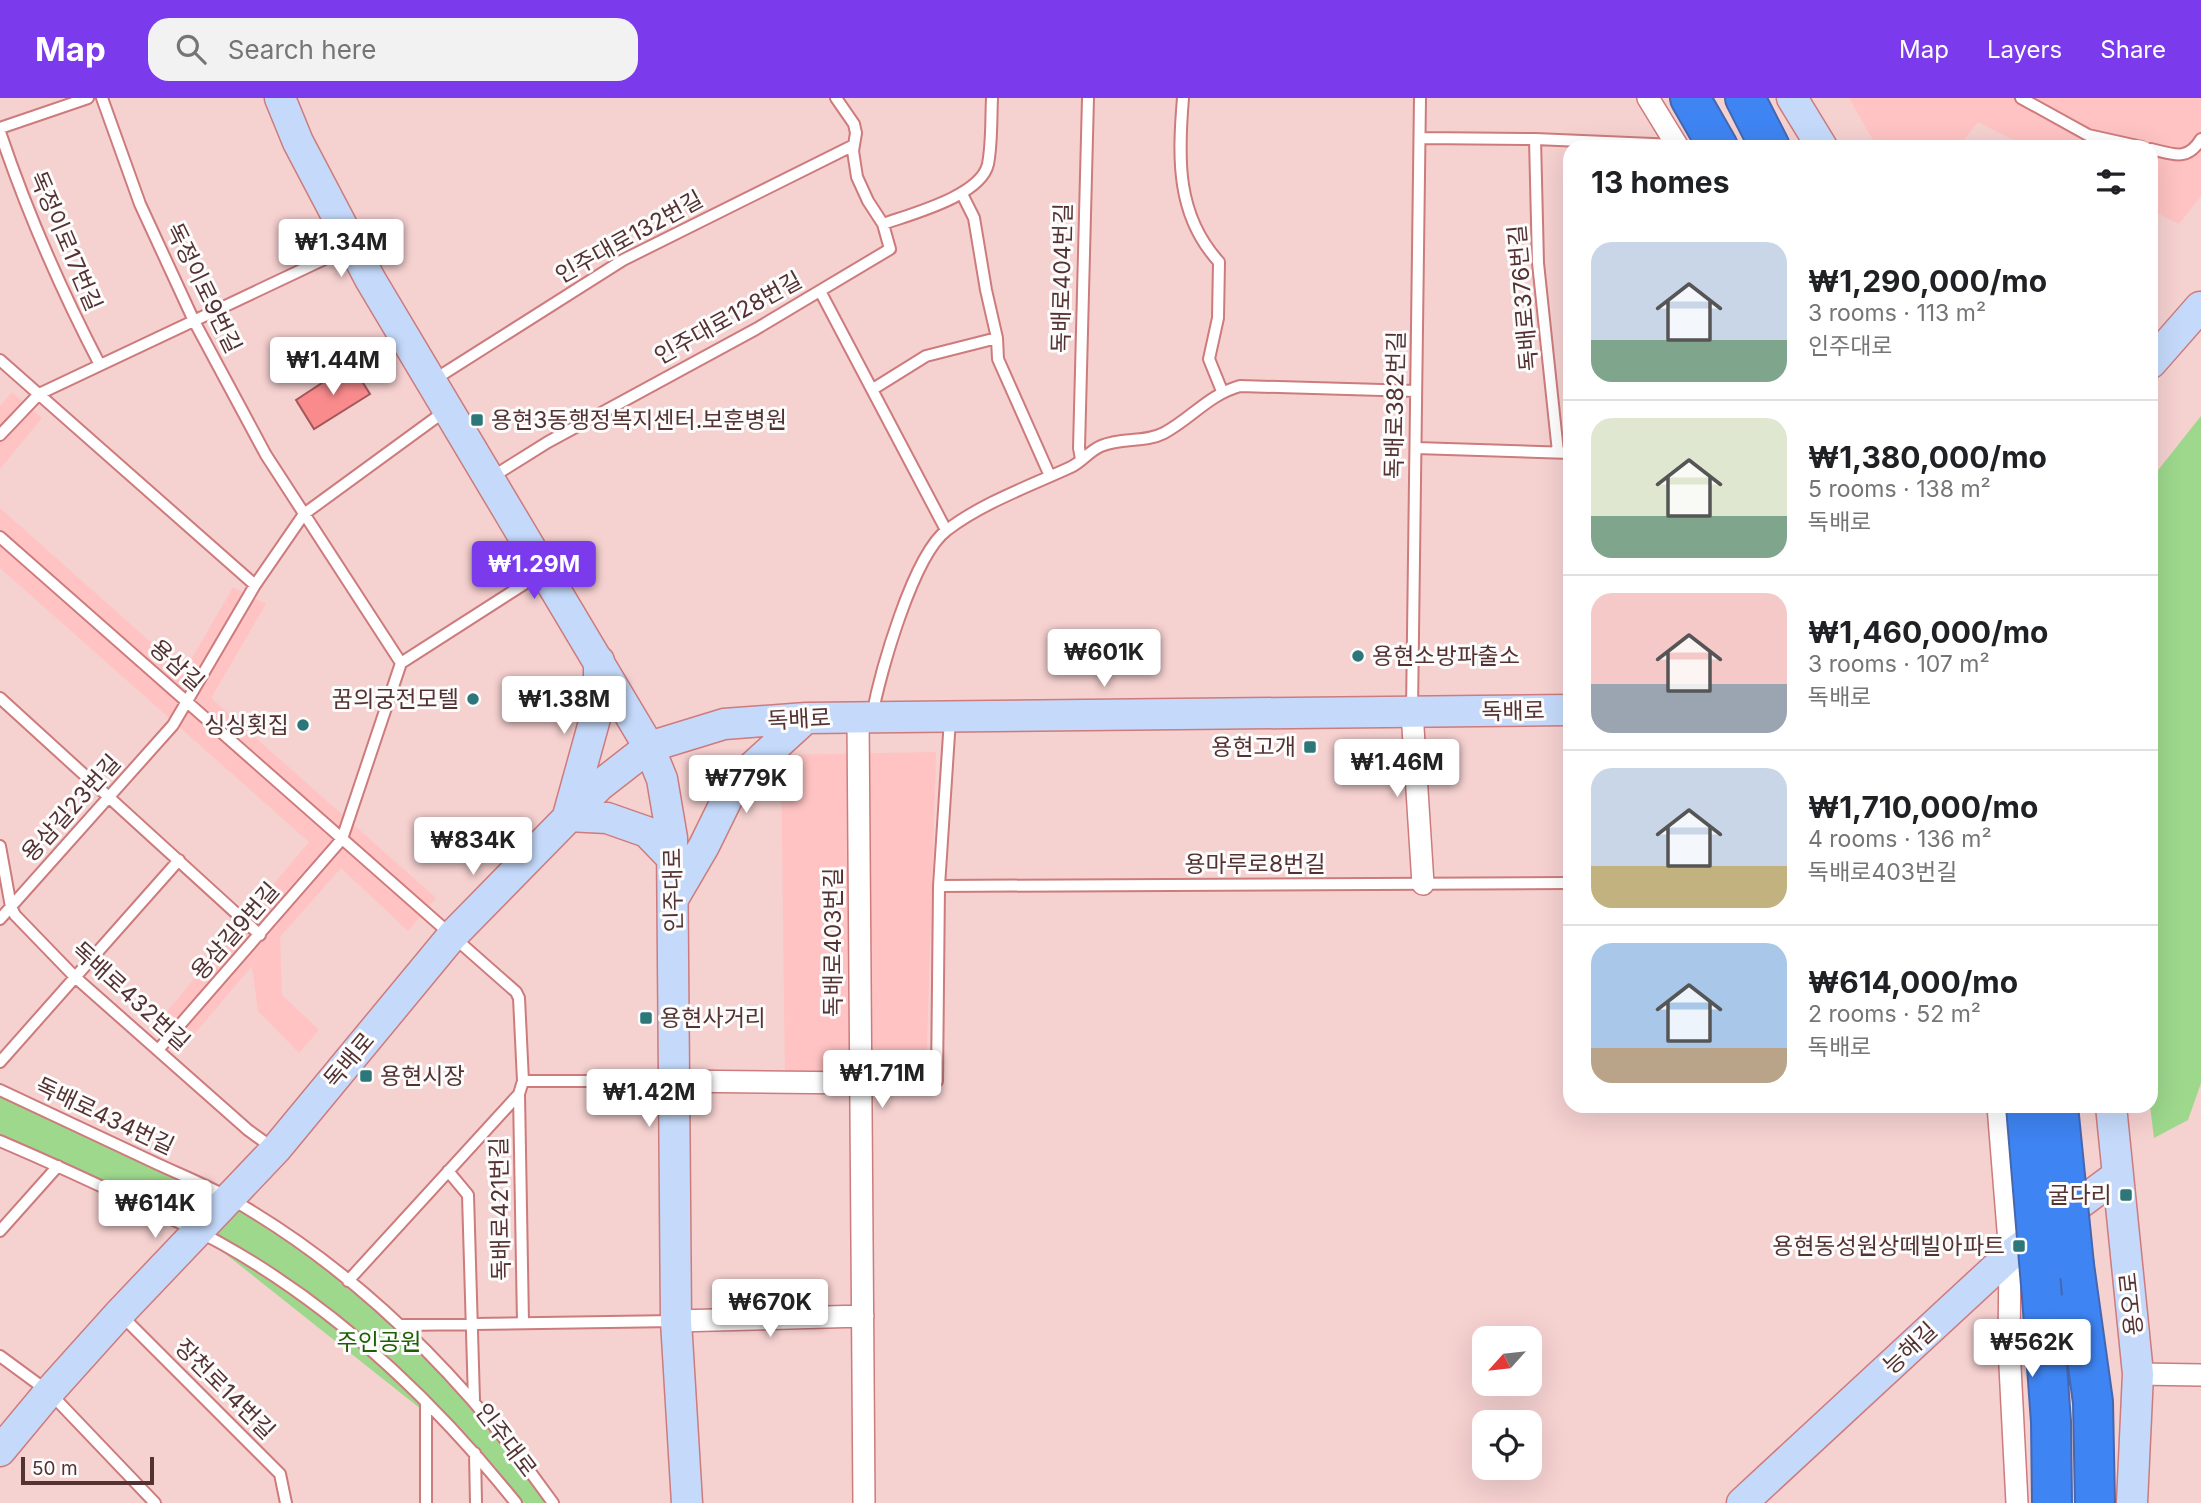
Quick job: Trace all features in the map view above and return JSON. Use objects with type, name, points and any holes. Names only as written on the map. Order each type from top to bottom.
[{"type":"highway","points":[[1690,98],[1714,140]]},
{"type":"highway","points":[[1745,98],[1766,140]]},
{"type":"highway","points":[[2004,1113],[2042,1297],[2051,1422],[2052,1503]]},
{"type":"highway","points":[[2059,1113],[2074,1265],[2093,1402],[2095,1503]]},
{"type":"main road","name":"인주대로","points":[[280,98],[298,142],[353,246],[649,747],[662,779],[673,838],[676,1321],[687,1503]]},
{"type":"main road","points":[[1792,98],[1818,140]]},
{"type":"main road","points":[[2158,355],[2201,306]]},
{"type":"main road","points":[[599,661],[599,704],[568,816],[607,818],[646,832],[672,858]]},
{"type":"main road","name":"독배로","points":[[0,1451],[120,1313],[276,1149],[452,936],[598,786],[649,747],[724,724],[806,718],[1563,710]]},
{"type":"main road","points":[[673,899],[704,846],[729,795],[749,771],[806,718]]},
{"type":"main road","name":"용오로","points":[[2112,1113],[2138,1374],[2132,1503]]},
{"type":"main road","name":"능해길","points":[[1742,1503],[2010,1255],[2118,1175]]},
{"type":"street","points":[[1648,98],[1674,140]]},
{"type":"street","points":[[1412,712],[1423,884]]},
{"type":"street","name":"독배로403번길","points":[[864,1503],[861,1083],[865,717]]},
{"type":"street","points":[[674,1080],[861,1083]]},
{"type":"street","points":[[2003,1113],[2010,1255],[2009,1348],[2017,1503]]},
{"type":"street","points":[[676,1321],[863,1316]]},
{"type":"street","points":[[2138,1374],[2201,1375]]},
{"type":"lane","points":[[0,130],[88,98]]},
{"type":"lane","name":"독정이로9번길","points":[[102,98],[140,204],[194,321],[266,455],[401,663]]},
{"type":"lane","points":[[836,98],[854,124],[857,177],[883,224],[962,194],[982,178],[988,164],[992,98]]},
{"type":"lane","name":"독배로404번길","points":[[1081,460],[1079,434],[1087,98]]},
{"type":"lane","points":[[1183,98],[1181,182],[1184,198],[1205,246],[1219,262],[1218,318],[1209,359],[1222,391]]},
{"type":"lane","name":"독배로382번길","points":[[1412,712],[1420,98]]},
{"type":"lane","points":[[2021,98],[2088,135],[2110,140]]},
{"type":"lane","name":"독정이로17번길","points":[[0,130],[9,163],[63,294],[100,365]]},
{"type":"lane","points":[[1420,138],[1563,140]]},
{"type":"lane","name":"독배로376번길","points":[[1535,139],[1538,263],[1563,446]]},
{"type":"lane","points":[[2158,151],[2180,156],[2195,150],[2201,139]]},
{"type":"lane","name":"인주대로132번길","points":[[432,381],[623,260],[854,145]]},
{"type":"lane","points":[[962,194],[974,218],[997,338],[998,359],[1050,476]]},
{"type":"lane","name":"인주대로128번길","points":[[490,479],[548,442],[756,329],[890,249],[883,224]]},
{"type":"lane","points":[[0,435],[39,394],[353,246]]},
{"type":"lane","points":[[820,291],[946,530]]},
{"type":"lane","points":[[873,389],[926,356],[997,338]]},
{"type":"lane","points":[[0,360],[256,584]]},
{"type":"lane","points":[[865,717],[918,569],[930,547],[946,530],[998,500],[1075,465],[1088,453],[1112,441],[1163,433],[1222,391],[1240,386],[1416,391]]},
{"type":"lane","name":"용삼길23번길","points":[[0,919],[173,725],[256,584],[304,514],[448,409]]},
{"type":"lane","name":"독배로376번길","points":[[1416,448],[1563,453]]},
{"type":"lane","name":"용삼길","points":[[0,537],[452,936]]},
{"type":"lane","points":[[342,839],[401,663],[545,571]]},
{"type":"lane","points":[[0,698],[260,935]]},
{"type":"lane","points":[[861,1083],[937,1081],[939,886],[950,715]]},
{"type":"lane","name":"용삼길9번길","points":[[158,1050],[342,839]]},
{"type":"lane","name":"독배로432번길","points":[[0,846],[15,915],[75,976],[248,1130],[276,1149]]},
{"type":"lane","points":[[0,1062],[179,860]]},
{"type":"lane","name":"용마루로8번길","points":[[939,886],[1563,883]]},
{"type":"lane","name":"독배로421번길","points":[[452,936],[516,992],[519,998],[523,1081],[519,1094],[523,1323]]},
{"type":"lane","points":[[523,1081],[674,1080]]},
{"type":"lane","name":"독배로434번길","points":[[0,1090],[230,1199]]},
{"type":"lane","name":"독배로421번길","points":[[449,1171],[519,1094]]},
{"type":"lane","points":[[0,1141],[198,1232],[271,1275],[322,1311],[426,1403],[475,1452],[516,1503]]},
{"type":"lane","points":[[0,1231],[58,1166]]},
{"type":"lane","points":[[348,1281],[449,1171],[468,1195],[472,1324]]},
{"type":"lane","points":[[230,1199],[273,1226],[402,1325],[474,1400]]},
{"type":"lane","name":"장천로14번길","points":[[120,1313],[280,1474],[286,1503]]},
{"type":"lane","points":[[402,1325],[676,1321]]},
{"type":"lane","name":"인주대로","points":[[472,1324],[474,1400],[553,1503]]},
{"type":"lane","points":[[0,1356],[49,1392],[155,1503]]},
{"type":"lane","points":[[426,1403],[426,1503]]},
{"type":"lane","points":[[475,1452],[476,1503]]},
{"type":"shaded area","points":[[1849,98],[2201,98],[2201,196],[2179,224],[2158,214],[2158,140],[2013,140],[1978,122],[1964,140],[1873,140]]},
{"type":"shaded area","points":[[12,392],[42,418],[0,469],[0,406]]},
{"type":"shaded area","points":[[0,508],[184,672],[233,587],[266,604],[211,698],[436,898],[408,931],[341,868],[280,937],[282,995],[319,1030],[299,1053],[258,1011],[252,966],[184,1046],[158,1022],[309,842],[0,568]]},
{"type":"shaded area","points":[[936,752],[926,1076],[785,1079],[781,755]]},
{"type":"green space","points":[[2201,416],[2201,1083],[2188,1120],[2154,1138],[2151,1113],[2158,1113],[2158,470]]},
{"type":"green space","name":"주인공원","points":[[0,1097],[230,1199],[402,1325],[553,1503],[516,1503],[475,1452],[198,1232],[0,1141]]},
{"type":"building","points":[[351,364],[370,394],[314,429],[296,400]]},
{"type":"place","name":"용현3동행정복지센터.보훈병원","points":[[477,420]]},
{"type":"place","name":"용현소방파출소","points":[[1358,656]]},
{"type":"place","name":"꿈의궁전모텔","points":[[473,699]]},
{"type":"place","name":"싱싱횟집","points":[[303,725]]},
{"type":"place","name":"용현고개","points":[[1310,747]]},
{"type":"place","name":"용현사거리","points":[[646,1018]]},
{"type":"place","name":"용현시장","points":[[366,1076]]},
{"type":"place","name":"굴다리","points":[[2126,1195]]},
{"type":"place","name":"용현동성원상떼빌아파트","points":[[2019,1246]]}]
